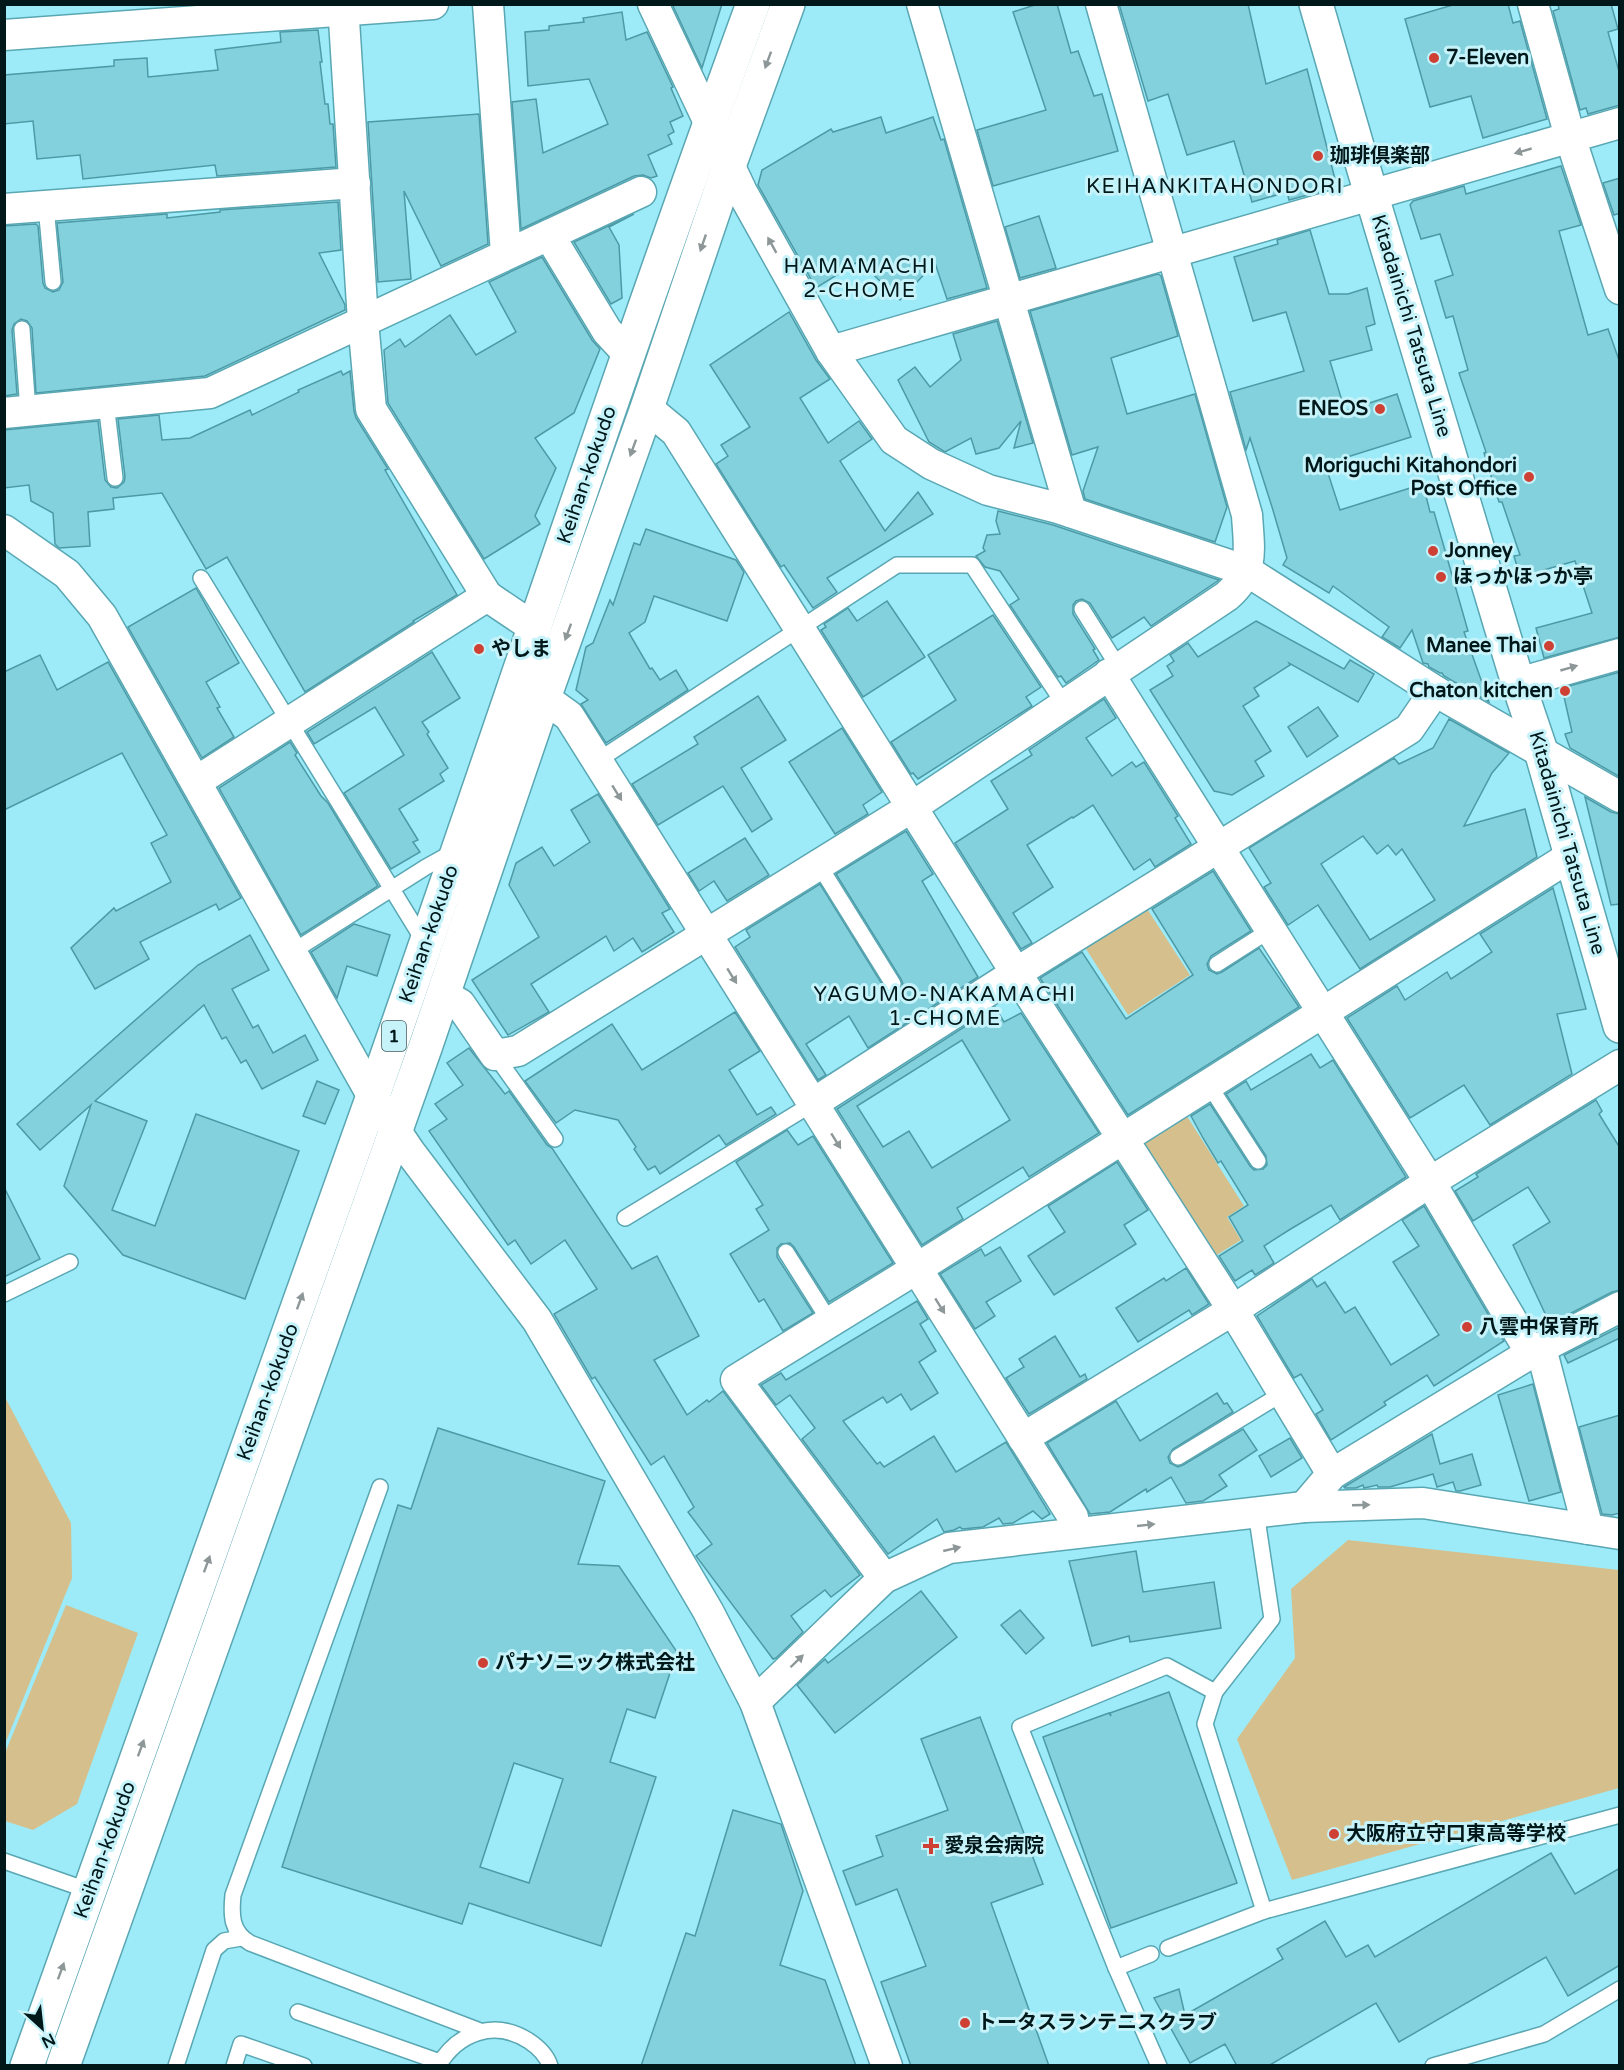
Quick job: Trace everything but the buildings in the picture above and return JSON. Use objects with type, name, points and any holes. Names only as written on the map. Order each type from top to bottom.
[{"type":"main road","name":"Keihan-kokudo","points":[[27,2066],[373,1097],[533,627],[753,4]]},
{"type":"main road","name":"Keihan-kokudo","points":[[63,2066],[444,995],[544,698],[647,408],[730,163],[788,4]]},
{"type":"main road","name":"Kitadainichi Tatsuta Line","points":[[1316,4],[1518,683],[1541,750],[1620,1026]]},
{"type":"street","points":[[4,35],[343,8],[433,4]]},
{"type":"street","points":[[488,4],[506,254]]},
{"type":"street","points":[[653,4],[742,192],[831,351],[894,440],[931,464],[988,490],[1071,512],[1247,571],[1435,691],[1620,797]]},
{"type":"street","points":[[922,4],[1071,512]]},
{"type":"street","points":[[444,995],[460,1004],[495,1055],[518,1051],[912,807],[1227,597],[1240,585],[1247,571],[1249,547],[1247,515],[1101,4]]},
{"type":"street","points":[[1533,4],[1570,137],[1620,289]]},
{"type":"street","points":[[343,8],[363,321],[371,409],[487,596],[533,627]]},
{"type":"street","points":[[831,351],[1620,123]]},
{"type":"street","points":[[4,209],[355,183]]},
{"type":"street","points":[[16,412],[210,393],[641,192]]},
{"type":"street","points":[[549,234],[607,331],[629,356]]},
{"type":"street","points":[[647,408],[676,432],[1016,973],[1233,1310],[1332,1474]]},
{"type":"street","points":[[4,530],[67,574],[102,616],[373,1097],[537,1320],[708,1611],[755,1701],[887,2066]]},
{"type":"street","points":[[197,781],[487,596]]},
{"type":"street","points":[[1518,683],[1620,654]]},
{"type":"street","points":[[1114,671],[1322,1014],[1536,1351],[1588,1529]]},
{"type":"street","points":[[812,1104],[1016,973],[1409,729],[1435,691]]},
{"type":"street","points":[[544,698],[569,716],[597,760],[1073,1517],[1075,1533]]},
{"type":"street","points":[[884,1578],[736,1380],[1571,856]]},
{"type":"street","points":[[1023,1438],[1233,1310],[1430,1182],[1620,1065]]},
{"type":"street","points":[[1304,1507],[1332,1474],[1536,1351],[1620,1307]]},
{"type":"street","points":[[755,1701],[884,1578],[949,1548],[1304,1507],[1423,1503],[1620,1534]]},
{"type":"lane","points":[[46,206],[53,282]]},
{"type":"lane","points":[[16,412],[22,329]]},
{"type":"lane","points":[[106,403],[115,478]]},
{"type":"lane","points":[[597,760],[897,566],[972,565],[1064,704]]},
{"type":"lane","points":[[201,578],[425,944]]},
{"type":"lane","points":[[1082,609],[1114,671]]},
{"type":"lane","points":[[292,952],[392,888],[457,850]]},
{"type":"lane","points":[[819,865],[893,984]]},
{"type":"lane","points":[[1217,964],[1270,930]]},
{"type":"lane","points":[[495,1055],[555,1139]]},
{"type":"lane","points":[[1209,1084],[1257,1161]]},
{"type":"lane","points":[[625,1218],[812,1104]]},
{"type":"lane","points":[[786,1252],[830,1322]]},
{"type":"lane","points":[[4,1294],[70,1262]]},
{"type":"lane","points":[[1178,1457],[1283,1394]]},
{"type":"lane","points":[[241,1938],[234,1927],[231,1911],[233,1895],[380,1487]]},
{"type":"lane","points":[[1256,1512],[1272,1619],[1215,1692],[1205,1724],[1264,1911]]},
{"type":"lane","points":[[1159,2066],[1116,1968],[1020,1727],[1167,1666],[1215,1692]]},
{"type":"lane","points":[[1168,1948],[1264,1911],[1620,1815]]},
{"type":"lane","points":[[4,1861],[90,1891]]},
{"type":"lane","points":[[176,2066],[214,1950],[224,1941],[241,1938],[480,2031]]},
{"type":"lane","points":[[1116,1968],[1151,1954]]},
{"type":"lane","points":[[1433,2066],[1544,2034],[1620,1989]]},
{"type":"lane","points":[[298,2012],[439,2064],[446,2052],[462,2039],[480,2031],[500,2030],[520,2035],[537,2046],[550,2066]]},
{"type":"lane","points":[[234,2066],[241,2044],[304,2066]]},
{"type":"shaded area","points":[[1142,901],[1190,975],[1128,1015],[1081,941]]},
{"type":"shaded area","points":[[1183,1110],[1244,1206],[1227,1217],[1241,1240],[1207,1261],[1137,1139]]},
{"type":"shaded area","points":[[5,1397],[71,1523],[72,1578],[5,1744]]},
{"type":"shaded area","points":[[1348,1540],[1619,1570],[1619,1788],[1292,1880],[1237,1739],[1295,1658],[1291,1589]]},
{"type":"shaded area","points":[[66,1605],[138,1633],[77,1804],[33,1830],[5,1821],[5,1753]]},
{"type":"place","name":"7-Eleven","points":[[1434,58]]},
{"type":"place","name":"珈琲倶楽部","points":[[1318,156]]},
{"type":"place","name":"ENEOS","points":[[1380,409]]},
{"type":"place","name":"Moriguchi Kitahondori Post Office","points":[[1529,477]]},
{"type":"place","name":"Jonney","points":[[1433,551]]},
{"type":"place","name":"ほっかほっか亭","points":[[1441,577]]},
{"type":"place","name":"Manee Thai","points":[[1549,646]]},
{"type":"place","name":"やしま","points":[[479,649]]},
{"type":"place","name":"Chaton kitchen","points":[[1565,691]]},
{"type":"place","name":"八雲中保育所","points":[[1467,1327]]},
{"type":"place","name":"パナソニック株式会社","points":[[483,1663]]},
{"type":"place","name":"大阪府立守口東高等学校","points":[[1334,1834]]},
{"type":"place","name":"愛泉会病院","points":[[931,1846]]},
{"type":"place","name":"トータスランテニスクラブ","points":[[965,2023]]},
{"type":"district","name":"KEIHANKITAHONDORI","points":[[1215,186]]},
{"type":"district","name":"HAMAMACHI 2-CHOME","points":[[860,278]]},
{"type":"district","name":"YAGUMO-NAKAMACHI 1-CHOME","points":[[945,1006]]}]
